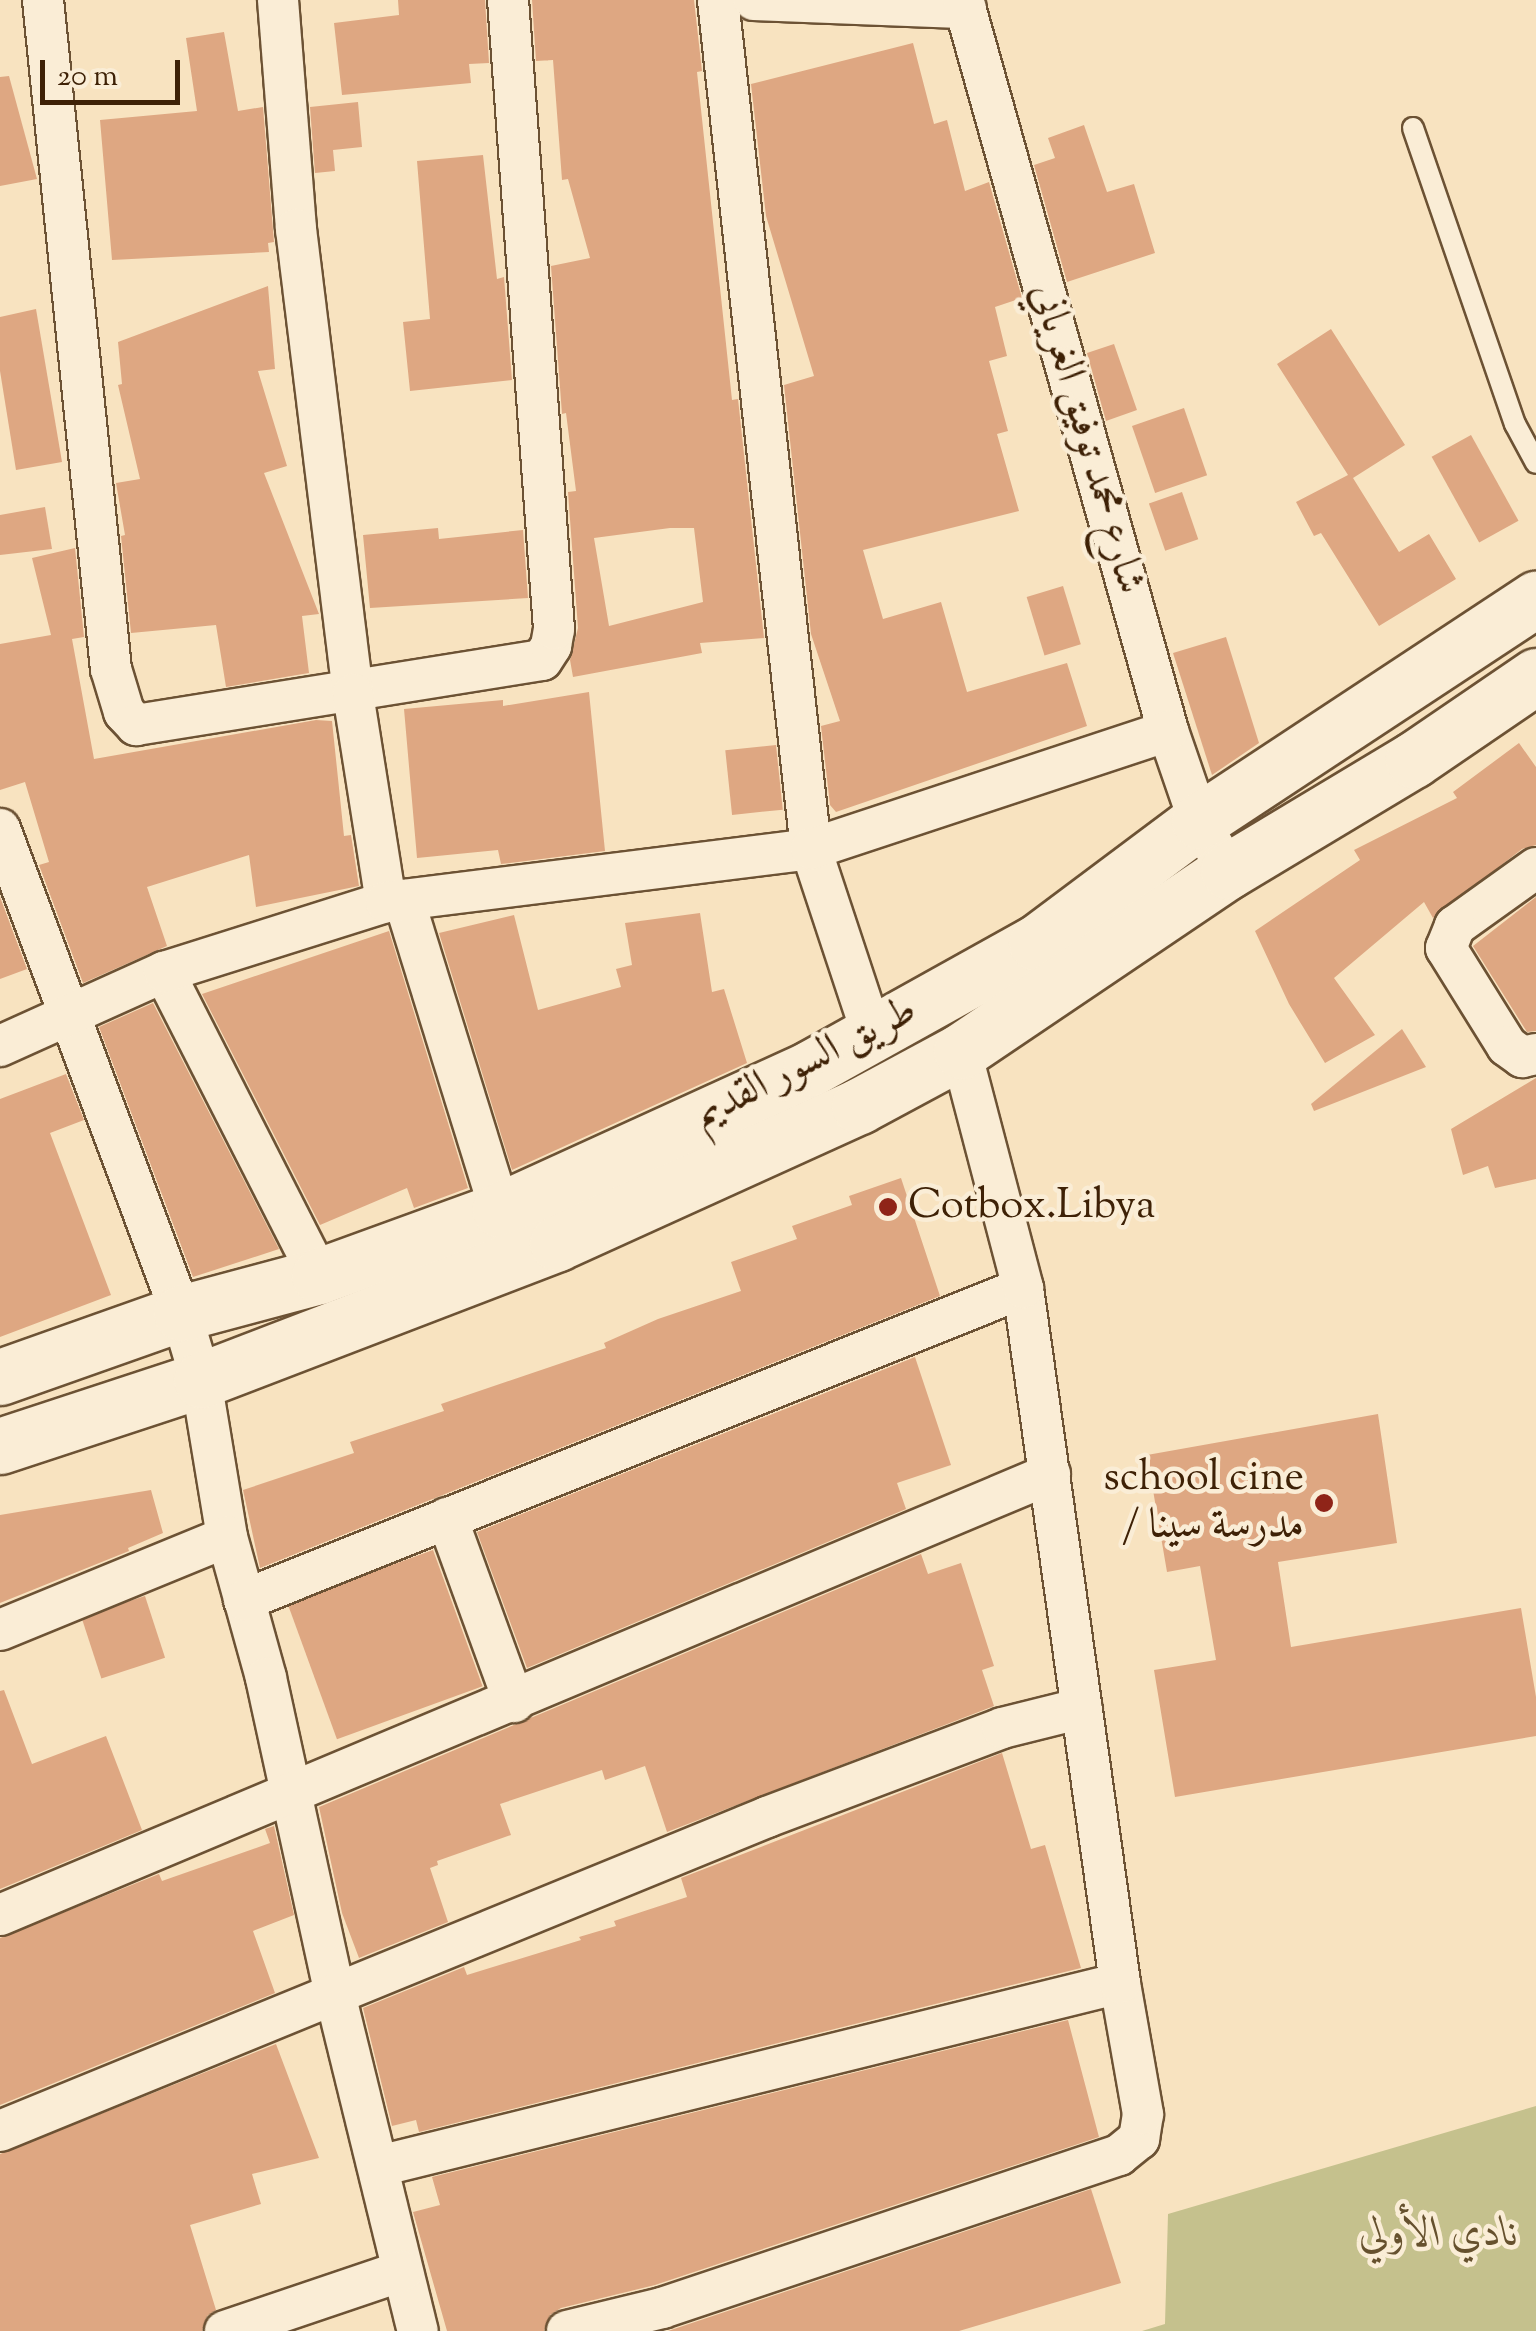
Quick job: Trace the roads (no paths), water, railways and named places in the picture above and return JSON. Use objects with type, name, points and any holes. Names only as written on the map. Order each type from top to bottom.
[{"type":"main road","name":"طريق السور القديم","points":[[0,1377],[181,1313],[319,1276],[500,1210],[810,1068],[1036,943],[1198,821],[1536,599]]},
{"type":"main road","name":"طريق السور القديم","points":[[0,1446],[202,1380],[557,1243],[858,1106],[962,1052],[1228,871],[1413,760],[1536,676]]},
{"type":"street","points":[[43,0],[110,669],[124,712],[136,726],[352,694],[542,660],[551,646],[554,629],[508,0]]},
{"type":"street","points":[[278,0],[296,228],[352,694],[395,901],[500,1210]]},
{"type":"street","points":[[718,0],[811,849],[872,1034]]},
{"type":"street","points":[[754,0],[964,4]]},
{"type":"street","name":"شارع محمد توفيق الغرياني","points":[[964,4],[1168,731],[1198,821],[1228,871]]},
{"type":"street","points":[[0,1046],[164,972],[395,901],[811,849],[1168,731]]},
{"type":"street","points":[[0,829],[181,1313],[202,1380],[228,1536],[418,2331]]},
{"type":"street","points":[[1536,868],[1455,926],[1446,948],[1507,1046],[1522,1056],[1536,1054]]},
{"type":"street","points":[[164,972],[319,1276]]},
{"type":"street","points":[[567,2331],[662,2308],[1119,2155],[1140,2139],[1143,2114],[1120,1983],[1023,1288],[962,1052]]},
{"type":"street","points":[[244,1600],[1023,1288]]},
{"type":"street","points":[[0,1915],[1050,1474]]},
{"type":"street","points":[[447,1518],[514,1702]]},
{"type":"street","points":[[0,1630],[228,1536]]},
{"type":"street","points":[[0,2131],[767,1817],[1002,1728],[1082,1708]]},
{"type":"street","points":[[380,2166],[1120,1983]]},
{"type":"street","points":[[225,2331],[402,2272]]},
{"type":"lane","points":[[1413,128],[1515,424],[1536,463]]},
{"type":"place","name":"Cotbox.Libya","points":[[888,1207]]},
{"type":"place","name":"school cine / مدرسة سينا","points":[[1324,1503]]},
{"type":"park label","name":"نادي الأولي","points":[[1439,2235]]}]
